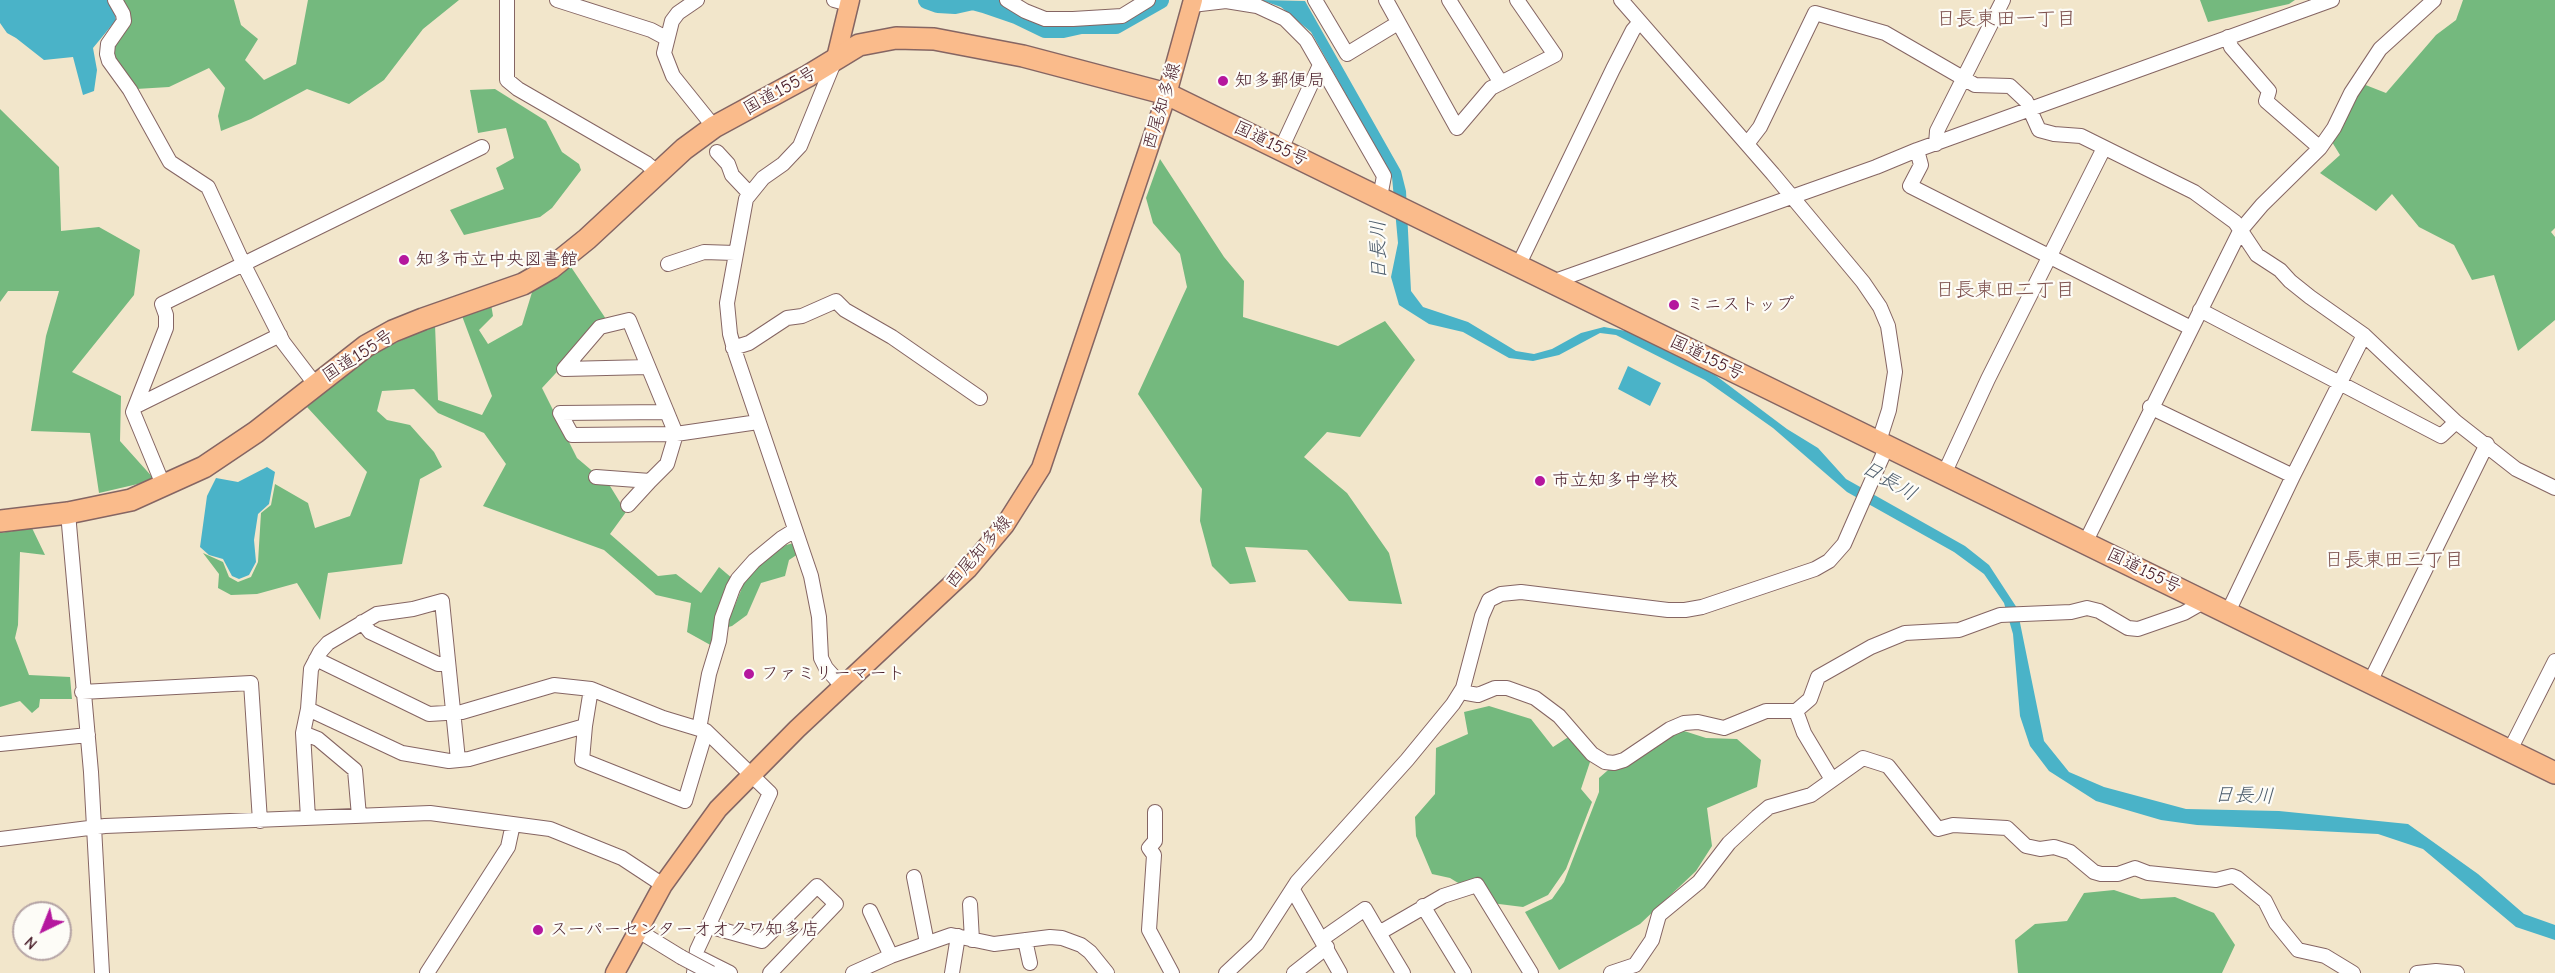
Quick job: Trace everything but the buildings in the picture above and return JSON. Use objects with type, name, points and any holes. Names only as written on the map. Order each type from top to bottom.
[{"type":"highway","name":"国道155号","points":[[0,521],[68,513],[131,500],[165,487],[225,454],[366,346],[393,331],[523,284],[551,268],[587,239],[658,172],[714,127],[808,76],[859,45],[896,38],[934,39],[1023,56],[1167,94],[2555,772]]},
{"type":"main road","points":[[836,58],[844,1]]},
{"type":"main road","name":"西尾知多線","points":[[615,973],[663,885],[718,808],[750,774],[968,569],[1005,525],[1041,468],[1167,94],[1192,3]]},
{"type":"street","points":[[116,0],[123,14],[123,21],[108,44],[109,61],[130,90],[170,162],[208,187],[280,335],[315,384]]},
{"type":"street","points":[[507,0],[507,80],[518,89],[658,172]]},
{"type":"street","points":[[557,0],[651,30],[666,38]]},
{"type":"street","points":[[697,0],[677,6],[666,38],[664,53],[668,69],[714,127]]},
{"type":"street","points":[[1007,0],[1045,19],[1073,20],[1122,16],[1148,0]]},
{"type":"street","points":[[1315,0],[1347,54],[1398,23]]},
{"type":"street","points":[[1449,0],[1501,82]]},
{"type":"street","points":[[1392,2],[1398,23],[1457,128],[1485,94],[1501,82],[1555,55],[1517,0]]},
{"type":"street","points":[[1226,973],[1257,944],[1305,873],[1407,760],[1461,692],[1486,605],[1496,596],[1521,592],[1668,610],[1702,607],[1795,577],[1829,561],[1844,544],[1870,486],[1883,443],[1895,372],[1887,326],[1880,307],[1863,282],[1747,144],[1621,0]]},
{"type":"street","points":[[1936,144],[1937,131],[2003,0]]},
{"type":"street","points":[[1552,282],[1876,167],[1917,150],[2332,0]]},
{"type":"street","points":[[2085,543],[2150,407],[2240,231],[2262,205],[2320,148],[2334,128],[2351,93],[2380,49],[2434,0]]},
{"type":"street","points":[[1192,3],[1226,1],[1257,6],[1285,18],[1306,40],[1384,176],[1380,198]]},
{"type":"street","points":[[1747,144],[1755,136],[1815,13],[1885,33],[1976,85],[2010,86],[2026,101],[2039,130],[2054,134],[2081,136],[2194,192],[2235,222],[2257,255],[2280,270],[2290,282],[2310,297],[2364,335],[2456,422],[2516,469],[2555,488]]},
{"type":"street","points":[[1518,266],[1613,69],[1633,30],[1640,22]]},
{"type":"street","points":[[2228,37],[2231,47],[2269,91],[2266,101],[2320,148]]},
{"type":"street","points":[[836,58],[800,147],[783,164],[763,178],[746,199],[728,303],[734,348],[795,530],[815,598],[821,658],[826,668],[843,687]]},
{"type":"street","points":[[1281,149],[1320,65]]},
{"type":"street","points":[[165,487],[133,412],[138,405],[166,328],[166,315],[162,304],[482,147]]},
{"type":"street","points":[[1944,474],[1983,389],[2104,148]]},
{"type":"street","points":[[1917,150],[1921,165],[1910,186],[2191,328]]},
{"type":"street","points":[[717,152],[728,164],[732,175],[750,194]]},
{"type":"street","points":[[668,264],[704,252],[735,253]]},
{"type":"street","points":[[734,348],[749,343],[787,318],[801,316],[836,301],[845,310],[892,338],[980,398]]},
{"type":"street","points":[[2200,310],[2441,436],[2456,422]]},
{"type":"street","points":[[628,505],[667,464],[676,434],[629,320],[600,327],[564,369],[648,367]]},
{"type":"street","points":[[138,405],[280,335]]},
{"type":"street","points":[[2228,612],[2364,335]]},
{"type":"street","points":[[2150,407],[2293,476]]},
{"type":"street","points":[[667,412],[560,413],[572,435],[676,434],[758,422]]},
{"type":"street","points":[[2370,682],[2487,444]]},
{"type":"street","points":[[596,477],[650,481]]},
{"type":"street","points":[[68,513],[82,692],[88,735],[102,973]]},
{"type":"street","points":[[591,689],[582,760],[685,801],[702,730],[709,674],[719,641],[722,618],[733,588],[754,561],[795,530]]},
{"type":"street","points":[[308,819],[303,733],[308,709],[311,669],[328,643],[377,614],[413,609],[442,601],[459,760]]},
{"type":"street","points":[[1461,692],[1478,695],[1495,688],[1507,688],[1535,698],[1559,716],[1592,754],[1605,762],[1614,763],[1624,760],[1670,729],[1684,723],[1698,722],[1724,728],[1766,711],[1796,711],[1810,699],[1818,677],[1892,637],[1905,633],[1959,630],[2000,615],[2071,612],[2087,608],[2099,611],[2128,628],[2138,629],[2184,613],[2205,601]]},
{"type":"street","points":[[362,622],[370,632],[380,637],[438,664],[448,664]]},
{"type":"street","points":[[316,659],[429,714],[453,714],[554,685],[591,689],[663,718],[702,730],[770,793],[708,926],[696,956],[694,973]]},
{"type":"street","points":[[2510,750],[2555,661]]},
{"type":"street","points":[[82,692],[251,683],[260,821]]},
{"type":"street","points":[[308,709],[402,753],[449,761],[585,726]]},
{"type":"street","points":[[1796,711],[1804,734],[1831,778]]},
{"type":"street","points":[[303,733],[318,739],[355,770],[359,816]]},
{"type":"street","points":[[0,744],[88,735]]},
{"type":"street","points":[[1611,973],[1635,964],[1652,940],[1659,915],[1699,882],[1743,829],[1769,807],[1811,795],[1831,778],[1863,758],[1888,766],[1938,829],[1953,825],[2007,828],[2026,846],[2040,849],[2054,847],[2070,852],[2094,872],[2118,874],[2135,868],[2148,873],[2216,880],[2232,876],[2237,878],[2265,901],[2277,923],[2298,950],[2325,956],[2353,973]]},
{"type":"street","points":[[1155,812],[1155,841],[1149,848],[1154,855],[1149,930],[1172,973]]},
{"type":"street","points":[[0,839],[94,827],[429,813],[550,829],[622,858],[663,885]]},
{"type":"street","points":[[427,973],[508,848],[513,824]]},
{"type":"street","points":[[914,877],[927,944]]},
{"type":"street","points":[[1379,933],[1443,896],[1478,885],[1531,973]]},
{"type":"street","points":[[708,926],[762,942],[817,886],[836,903],[770,973]]},
{"type":"street","points":[[1293,891],[1340,973]]},
{"type":"street","points":[[970,904],[972,940]]},
{"type":"street","points":[[1423,906],[1464,973]]},
{"type":"street","points":[[1294,973],[1324,943],[1365,909],[1403,973]]},
{"type":"street","points":[[870,911],[891,956]]},
{"type":"street","points":[[637,930],[711,973]]},
{"type":"street","points":[[853,973],[945,936],[958,936],[994,945],[1050,937],[1075,942],[1090,952],[1107,973]]},
{"type":"street","points":[[952,973],[958,936]]},
{"type":"street","points":[[1025,940],[1030,963]]},
{"type":"street","points":[[696,956],[730,973]]},
{"type":"street","points":[[2417,973],[2436,971],[2457,973]]},
{"type":"green space","points":[[122,0],[234,0],[241,25],[258,39],[245,60],[264,80],[296,64],[308,0],[459,0],[423,29],[384,80],[349,104],[307,89],[251,119],[221,131],[218,116],[225,88],[209,68],[169,87],[136,89],[117,64],[113,49],[119,39]]},
{"type":"green space","points":[[2200,0],[2295,0],[2289,4],[2208,22]]},
{"type":"green space","points":[[2463,0],[2555,0],[2555,228],[2551,232],[2555,237],[2555,320],[2518,351],[2494,275],[2472,280],[2454,245],[2419,227],[2392,194],[2376,211],[2320,173],[2340,155],[2332,142],[2363,84],[2386,93],[2436,35],[2456,20]]},
{"type":"green space","points":[[495,89],[546,121],[562,152],[579,164],[581,170],[552,208],[540,217],[464,235],[450,210],[504,189],[496,168],[514,158],[506,128],[478,133],[470,90]]},
{"type":"green space","points":[[0,109],[59,167],[61,231],[99,227],[140,250],[134,295],[72,372],[121,396],[120,441],[155,480],[99,493],[90,433],[31,431],[46,336],[59,291],[8,291],[0,302]]},
{"type":"green space","points":[[1160,159],[1224,257],[1244,281],[1243,317],[1338,346],[1385,321],[1415,360],[1360,437],[1327,432],[1304,457],[1347,493],[1389,553],[1402,604],[1349,601],[1307,550],[1245,547],[1256,582],[1230,584],[1212,566],[1200,521],[1202,489],[1138,394],[1187,287],[1180,254],[1153,223],[1146,198]]},
{"type":"green space","points":[[569,264],[606,319],[542,388],[577,458],[610,486],[626,512],[610,534],[658,576],[676,574],[701,593],[719,567],[733,579],[726,603],[735,605],[748,573],[786,545],[794,543],[798,554],[789,560],[785,576],[761,583],[747,615],[732,626],[718,630],[714,647],[687,632],[691,603],[656,595],[604,550],[483,506],[506,464],[484,433],[438,413],[414,389],[382,391],[377,411],[387,420],[410,425],[434,452],[442,467],[420,479],[402,564],[328,573],[320,620],[297,583],[257,594],[231,595],[218,588],[219,574],[203,553],[223,562],[229,577],[238,582],[251,577],[258,562],[261,513],[271,505],[275,484],[308,503],[315,528],[350,516],[367,472],[307,407],[369,355],[435,325],[438,400],[482,415],[492,396],[462,316],[491,304],[493,316],[479,330],[488,344],[522,325],[533,289]]},
{"type":"green space","points":[[32,528],[45,555],[20,552],[18,625],[15,638],[29,675],[70,677],[72,699],[40,699],[39,707],[32,713],[20,701],[0,707],[0,533]]},
{"type":"green space","points":[[1489,706],[1531,719],[1553,747],[1570,736],[1591,759],[1581,789],[1592,802],[1566,869],[1548,895],[1523,907],[1491,903],[1450,878],[1432,874],[1416,836],[1415,817],[1435,794],[1436,748],[1468,734],[1464,712]]},
{"type":"green space","points":[[1681,730],[1706,738],[1737,739],[1761,760],[1757,787],[1707,808],[1712,846],[1696,871],[1640,924],[1559,970],[1525,912],[1552,899],[1564,882],[1599,792],[1599,778],[1615,764]]},
{"type":"green space","points":[[2114,890],[2141,899],[2175,897],[2214,913],[2235,945],[2222,973],[2018,973],[2015,940],[2035,924],[2067,921],[2084,893]]},
{"type":"water","points":[[0,0],[107,0],[116,20],[93,48],[97,70],[94,91],[83,95],[73,57],[44,60],[7,33],[0,23]]},
{"type":"water","points":[[1155,0],[1166,0],[1123,26],[1120,21]]},
{"type":"water","points":[[1261,0],[1305,1],[1401,171],[1406,191],[1411,291],[1423,307],[1468,322],[1516,351],[1534,354],[1552,349],[1581,333],[1604,327],[1626,331],[1715,375],[1787,429],[1818,448],[1846,479],[1965,546],[1989,565],[2017,608],[2044,741],[2069,772],[2104,787],[2186,809],[2279,811],[2408,824],[2478,874],[2524,914],[2555,925],[2555,940],[2516,927],[2423,849],[2378,834],[2197,825],[2161,820],[2096,801],[2049,771],[2030,746],[2020,716],[2013,634],[2004,603],[1984,574],[1954,552],[1847,492],[1773,428],[1705,380],[1616,335],[1600,333],[1559,355],[1533,361],[1509,358],[1463,332],[1429,324],[1399,305],[1391,277],[1398,243],[1392,177],[1311,32],[1281,7]]},
{"type":"water","points":[[1628,366],[1661,383],[1650,406],[1618,389]]},
{"type":"water","points":[[267,467],[275,472],[269,504],[258,514],[254,540],[256,562],[249,575],[239,579],[232,576],[223,559],[209,555],[200,547],[207,496],[216,478],[238,482]]},
{"type":"waterway","name":"日長川","points":[[927,0],[938,4],[955,5],[973,1],[1016,15],[1045,29],[1063,29],[1081,25],[1116,25],[1160,0]]},
{"type":"place","name":"知多郵便局","points":[[1223,81]]},
{"type":"place","name":"知多市立中央図書館","points":[[404,260]]},
{"type":"place","name":"ミニストップ","points":[[1674,305]]},
{"type":"place","name":"市立知多中学校","points":[[1540,481]]},
{"type":"place","name":"ファミリーマート","points":[[749,674]]},
{"type":"place","name":"スーパーセンターオオクワ知多店","points":[[538,930]]},
{"type":"district","name":"日長東田一丁目","points":[[2006,19]]},
{"type":"district","name":"日長東田二丁目","points":[[2005,290]]},
{"type":"district","name":"日長東田三丁目","points":[[2394,560]]}]
